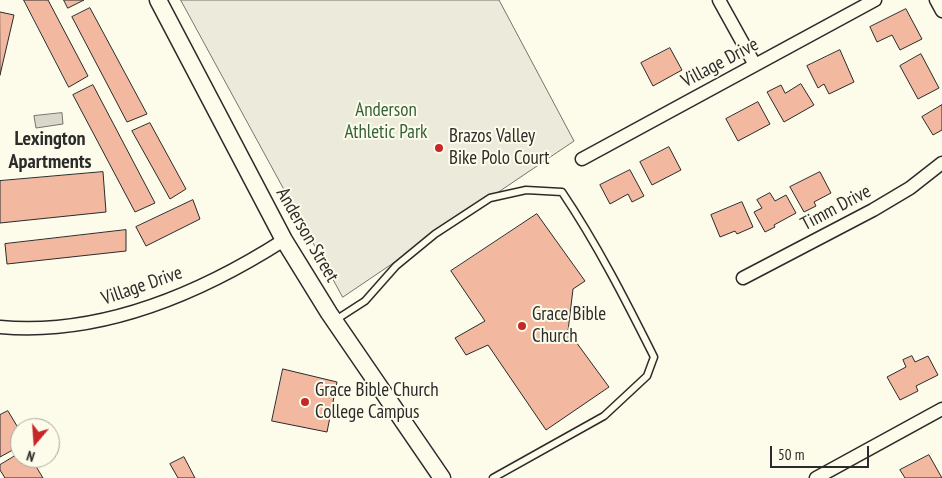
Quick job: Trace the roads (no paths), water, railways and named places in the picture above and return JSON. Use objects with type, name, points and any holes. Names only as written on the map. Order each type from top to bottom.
[{"type":"street","name":"Anderson Street","points":[[158,0],[284,240],[334,321],[442,478]]},
{"type":"street","points":[[719,0],[755,65]]},
{"type":"street","name":"Village Drive","points":[[582,159],[875,0]]},
{"type":"street","points":[[936,0],[942,11]]},
{"type":"street","name":"Timm Drive","points":[[743,278],[873,210],[910,188],[942,163]]},
{"type":"street","name":"Village Drive","points":[[0,328],[22,329],[64,326],[111,319],[188,291],[255,258],[284,240]]},
{"type":"street","points":[[816,478],[942,409]]},
{"type":"lane","points":[[334,321],[364,301],[396,266],[435,234],[490,198],[526,190],[562,192],[578,216],[654,357],[647,376],[604,416],[492,478]]},
{"type":"place","name":"Brazos Valley Bike Polo Court","points":[[439,148]]},
{"type":"place","name":"Grace Bible Church","points":[[522,326]]},
{"type":"place","name":"Grace Bible Church College Campus","points":[[305,402]]},
{"type":"district","name":"Lexington Apartments","points":[[50,150]]},
{"type":"park label","name":"Anderson Athletic Park","points":[[386,122]]}]
